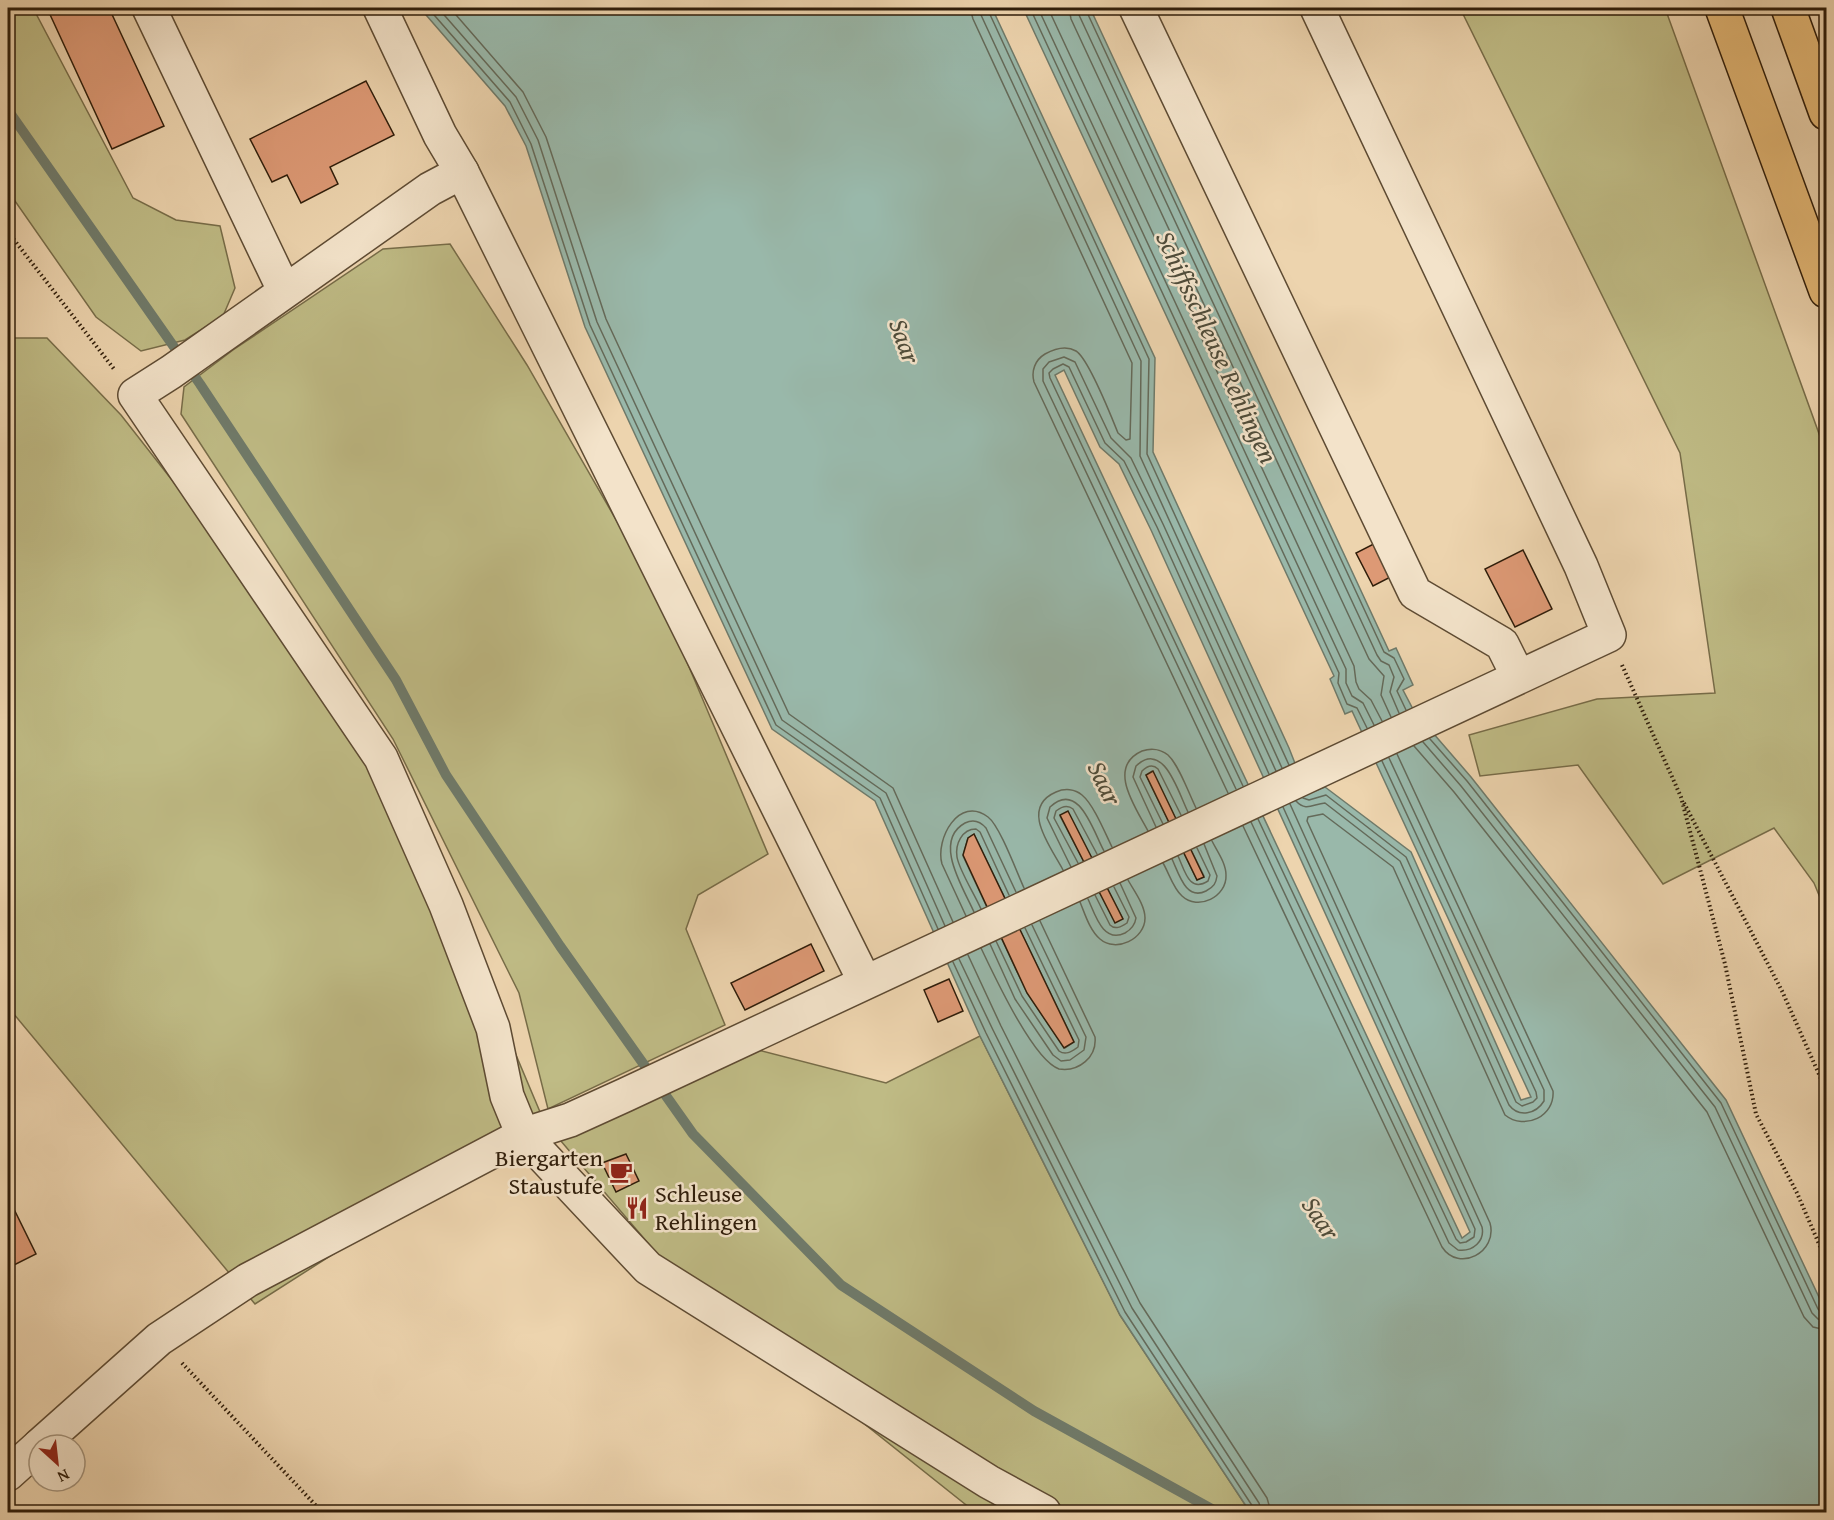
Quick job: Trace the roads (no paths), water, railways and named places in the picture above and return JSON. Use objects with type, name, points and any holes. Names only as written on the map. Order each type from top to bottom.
[{"type":"highway","points":[[1722,8],[1827,291]]},
{"type":"highway","points":[[1788,8],[1827,113]]},
{"type":"street","points":[[149,8],[284,290]]},
{"type":"street","points":[[381,8],[440,135],[462,172],[865,982]]},
{"type":"street","points":[[1136,8],[1415,593],[1502,644],[1518,676]]},
{"type":"street","points":[[53,1433],[159,1339],[248,1280],[523,1135],[570,1120],[625,1095],[1609,635],[1581,566],[1317,8]]},
{"type":"street","points":[[462,172],[430,189],[135,395],[381,758],[446,905],[494,1028],[507,1096],[523,1135],[648,1268],[988,1482],[1044,1512]]},
{"type":"street","points":[[8,1474],[27,1456]]},
{"type":"water","points":[[420,8],[992,8],[1155,358],[1153,452],[1289,748],[1307,794],[1325,787],[1411,852],[1521,1100],[1531,1097],[1352,711],[1345,714],[1330,679],[1334,676],[1023,8],[1090,8],[1389,651],[1396,648],[1413,685],[1403,690],[1414,711],[1471,777],[1726,1100],[1826,1312],[1826,1512],[1250,1512],[1120,1315],[980,1036],[875,801],[772,729],[585,327],[526,146],[505,106]],"holes":[[[1064,370],[1100,447],[1119,464],[1151,530],[1470,1232],[1462,1238],[1055,375]],[[1152,771],[1204,876],[1197,880],[1146,775]],[[1067,812],[1123,919],[1088,869],[1060,816]],[[974,834],[1074,1042],[1065,1048],[1027,993],[963,856],[968,838]]]},
{"type":"waterway","points":[[8,110],[200,384],[396,680],[446,775],[560,946],[693,1134],[841,1285],[1034,1411],[1217,1512]]},
{"type":"place","name":"Biergarten Staustufe","points":[[621,1172]]},
{"type":"place","name":"Schleuse Rehlingen","points":[[637,1208]]},
{"type":"water label","name":"Saar","points":[[905,341]]},
{"type":"water label","name":"Schiffsschleuse Rehlingen","points":[[1217,347]]},
{"type":"water label","name":"Saar","points":[[1105,783]]},
{"type":"water label","name":"Saar","points":[[1321,1218]]}]
